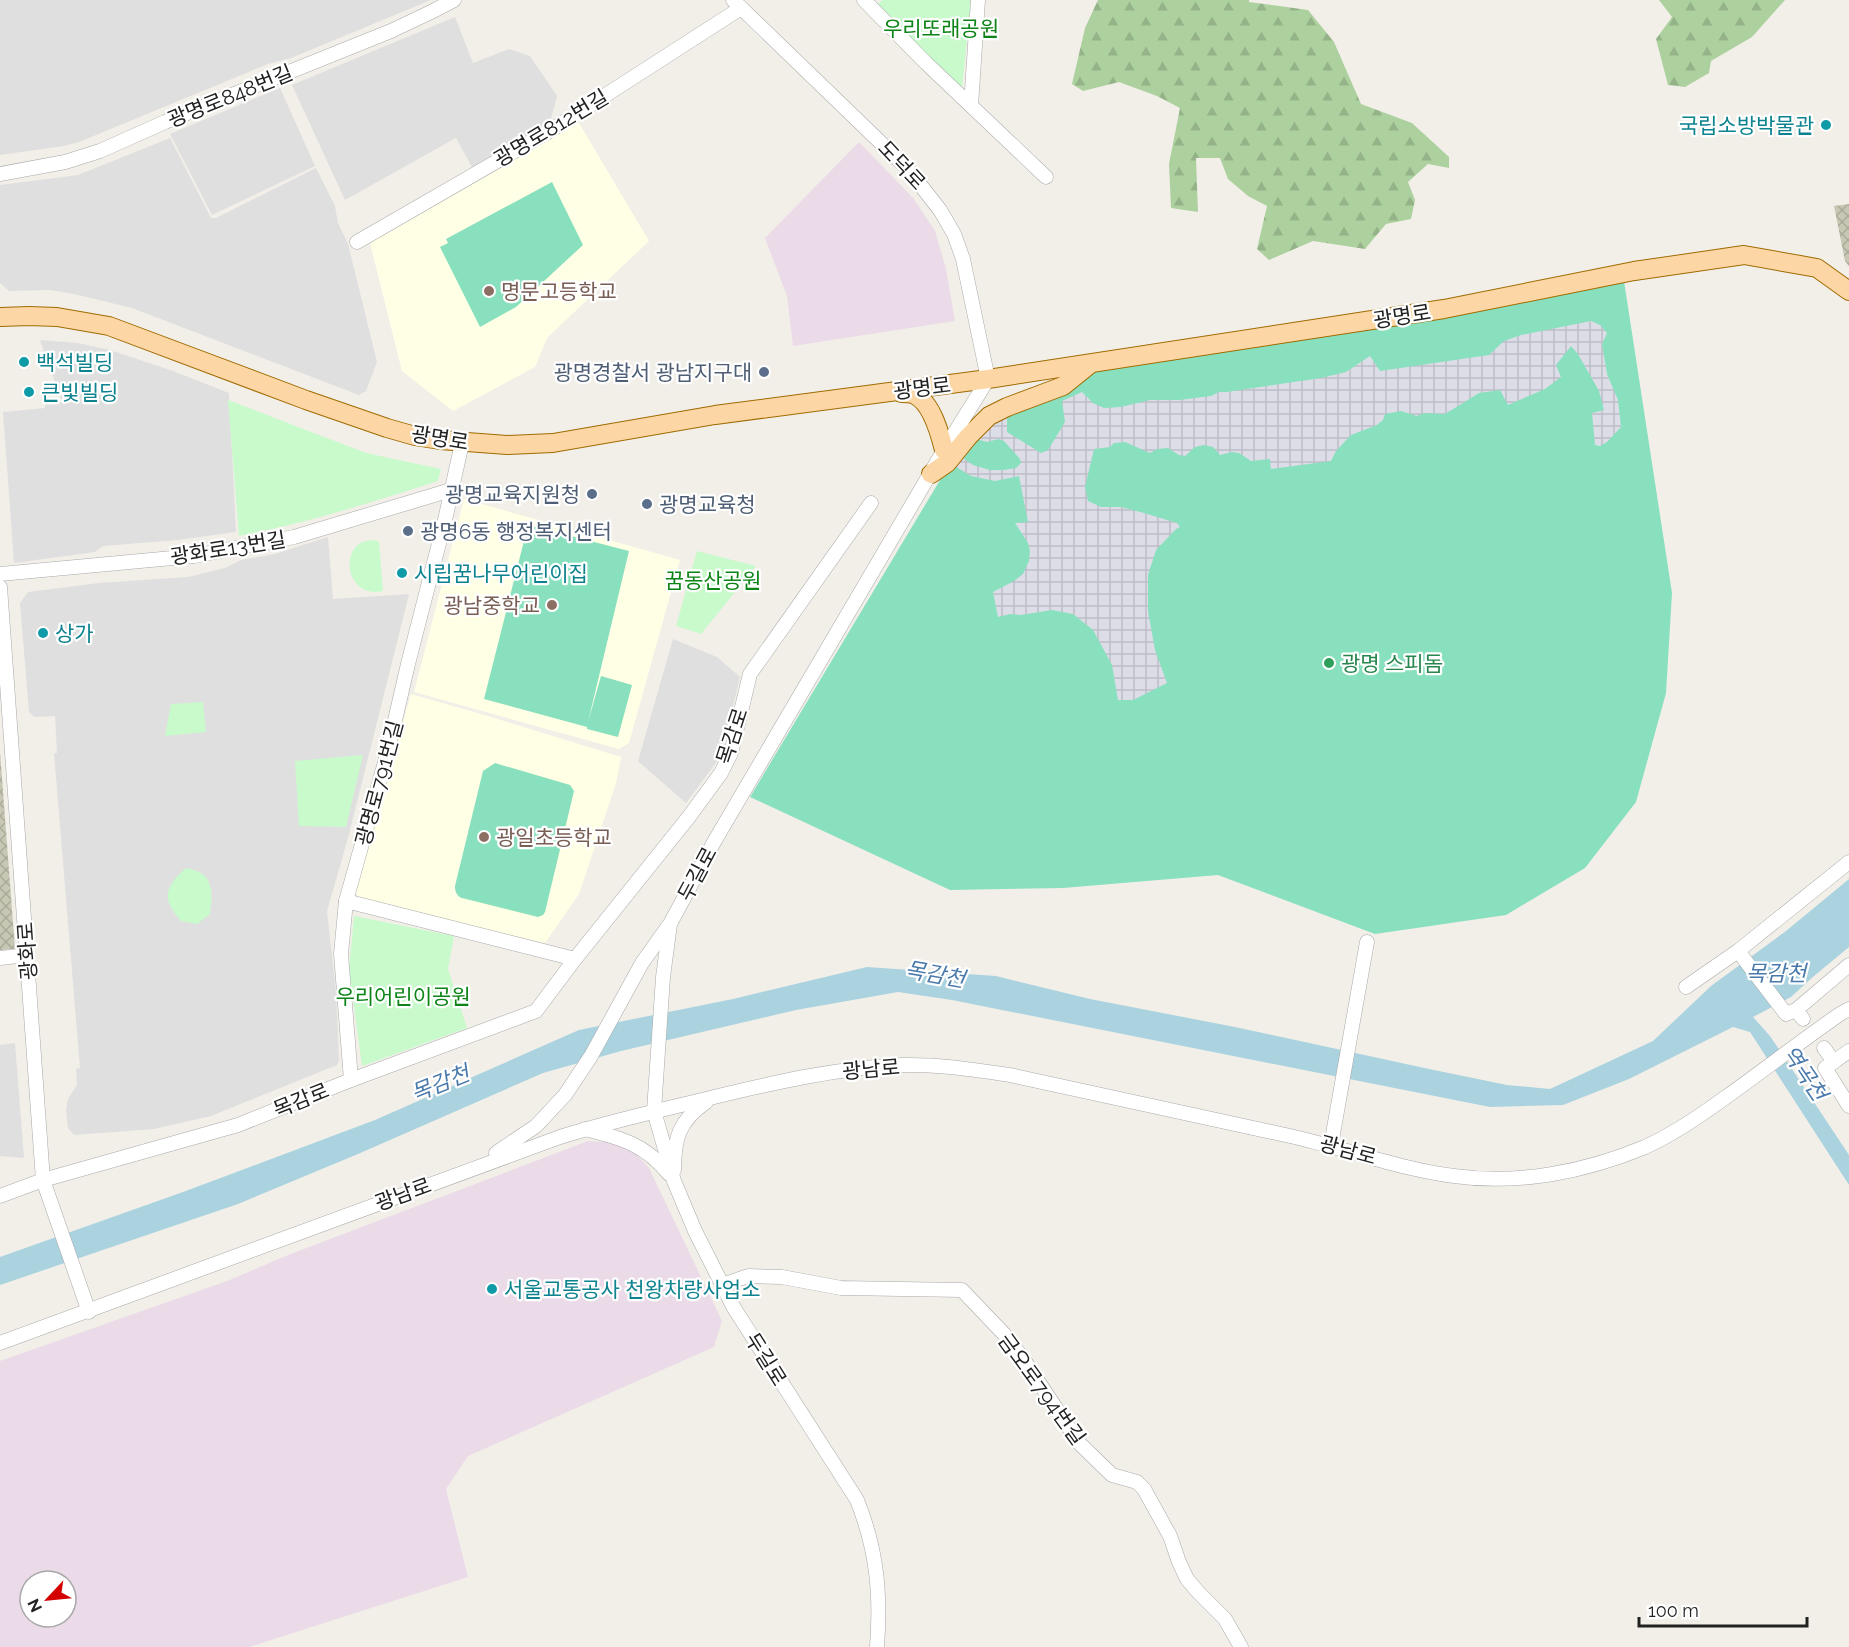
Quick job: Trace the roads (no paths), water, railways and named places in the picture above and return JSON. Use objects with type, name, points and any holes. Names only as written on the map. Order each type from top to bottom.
[{"type":"main road","name":"광명로","points":[[0,317],[57,317],[109,326],[387,428],[415,436],[462,443],[507,446],[553,443],[715,415],[988,380],[1444,309],[1634,271],[1744,255],[1817,268],[1849,291]]},
{"type":"main road","points":[[931,474],[947,464],[968,437],[989,416],[1007,406],[1063,386],[1091,364]]},
{"type":"main road","points":[[893,392],[916,396],[925,403],[934,419],[944,450]]},
{"type":"street","name":"광명로848번길","points":[[0,174],[65,162],[100,150],[391,31],[454,0]]},
{"type":"street","points":[[971,106],[978,0]]},
{"type":"street","points":[[870,2],[926,63],[1046,177]]},
{"type":"street","name":"광명로812번길","points":[[357,242],[553,129],[737,4]]},
{"type":"street","name":"도덕로","points":[[737,4],[907,168],[940,210],[954,234],[963,259],[988,380]]},
{"type":"street","name":"두길로","points":[[877,1647],[879,1618],[877,1570],[865,1521],[857,1500],[768,1362],[722,1285],[695,1231],[674,1181],[654,1111],[663,977],[670,924],[732,810],[944,450],[988,380]]},
{"type":"street","name":"광명로791번길","points":[[351,1080],[341,954],[346,902],[387,755],[462,443]]},
{"type":"street","name":"광화로13번길","points":[[0,574],[194,556],[294,537],[451,490]]},
{"type":"street","name":"목감로","points":[[0,1196],[43,1180],[238,1125],[536,1011],[721,772],[731,753],[750,674],[872,503]]},
{"type":"street","name":"광화로","points":[[0,587],[5,723],[27,955],[43,1180],[89,1312]]},
{"type":"street","points":[[1686,987],[1738,951],[1849,862]]},
{"type":"street","points":[[346,902],[575,959]]},
{"type":"street","points":[[472,1169],[536,1126],[558,1104],[591,1056],[642,963],[670,924]]},
{"type":"street","points":[[1331,1145],[1367,942]]},
{"type":"street","points":[[1738,951],[1795,1015],[1849,965]]},
{"type":"street","points":[[0,958],[27,955]]},
{"type":"street","name":"광남로","points":[[0,1343],[585,1129],[826,1072],[903,1065],[947,1066],[1010,1075],[1331,1145],[1453,1176],[1516,1178],[1559,1173],[1597,1164],[1647,1146],[1682,1127],[1840,1014],[1849,1010]]},
{"type":"street","points":[[1824,1048],[1834,1062]]},
{"type":"street","points":[[1849,1051],[1825,1068],[1849,1106]]},
{"type":"street","points":[[674,1181],[675,1147],[682,1125],[695,1110],[711,1098]]},
{"type":"street","points":[[585,1129],[640,1147],[650,1154],[674,1181]]},
{"type":"street","name":"금오로794번길","points":[[722,1285],[748,1276],[782,1277],[841,1288],[962,1290],[1004,1334],[1022,1357],[1079,1443],[1112,1475],[1137,1482],[1144,1489],[1170,1536],[1187,1579],[1226,1619],[1241,1647]]},
{"type":"water","name":"목감천","points":[[1849,879],[1849,947],[1791,997],[1753,1017],[1770,1036],[1849,1155],[1849,1185],[1750,1032],[1733,1027],[1629,1079],[1563,1105],[1490,1107],[952,1000],[898,992],[796,1010],[621,1051],[543,1073],[238,1204],[0,1285],[0,1257],[375,1120],[579,1030],[733,999],[867,967],[996,976],[1090,999],[1235,1027],[1507,1085],[1550,1089],[1653,1041],[1711,986],[1786,931]]},
{"type":"place","name":"국립소방박물관","points":[[1826,125]]},
{"type":"place","name":"명문고등학교","points":[[489,291]]},
{"type":"place","name":"백석빌딩","points":[[24,362]]},
{"type":"place","name":"광명경찰서 광남지구대","points":[[764,372]]},
{"type":"place","name":"큰빛빌딩","points":[[29,392]]},
{"type":"place","name":"광명교육지원청","points":[[592,494]]},
{"type":"place","name":"광명교육청","points":[[647,504]]},
{"type":"place","name":"광명6동 행정복지센터","points":[[408,531]]},
{"type":"place","name":"시립꿈나무어린이집","points":[[402,573]]},
{"type":"place","name":"광남중학교","points":[[552,605]]},
{"type":"place","name":"상가","points":[[43,633]]},
{"type":"place","name":"광명 스피돔","points":[[1329,663]]},
{"type":"place","name":"광일초등학교","points":[[484,837]]},
{"type":"place","name":"서울교통공사 천왕차량사업소","points":[[492,1289]]},
{"type":"park label","name":"우리또래공원","points":[[941,28]]},
{"type":"park label","name":"꿈동산공원","points":[[713,580]]},
{"type":"park label","name":"우리어린이공원","points":[[403,996]]},
{"type":"water label","name":"역곡천","points":[[1805,1073]]}]
